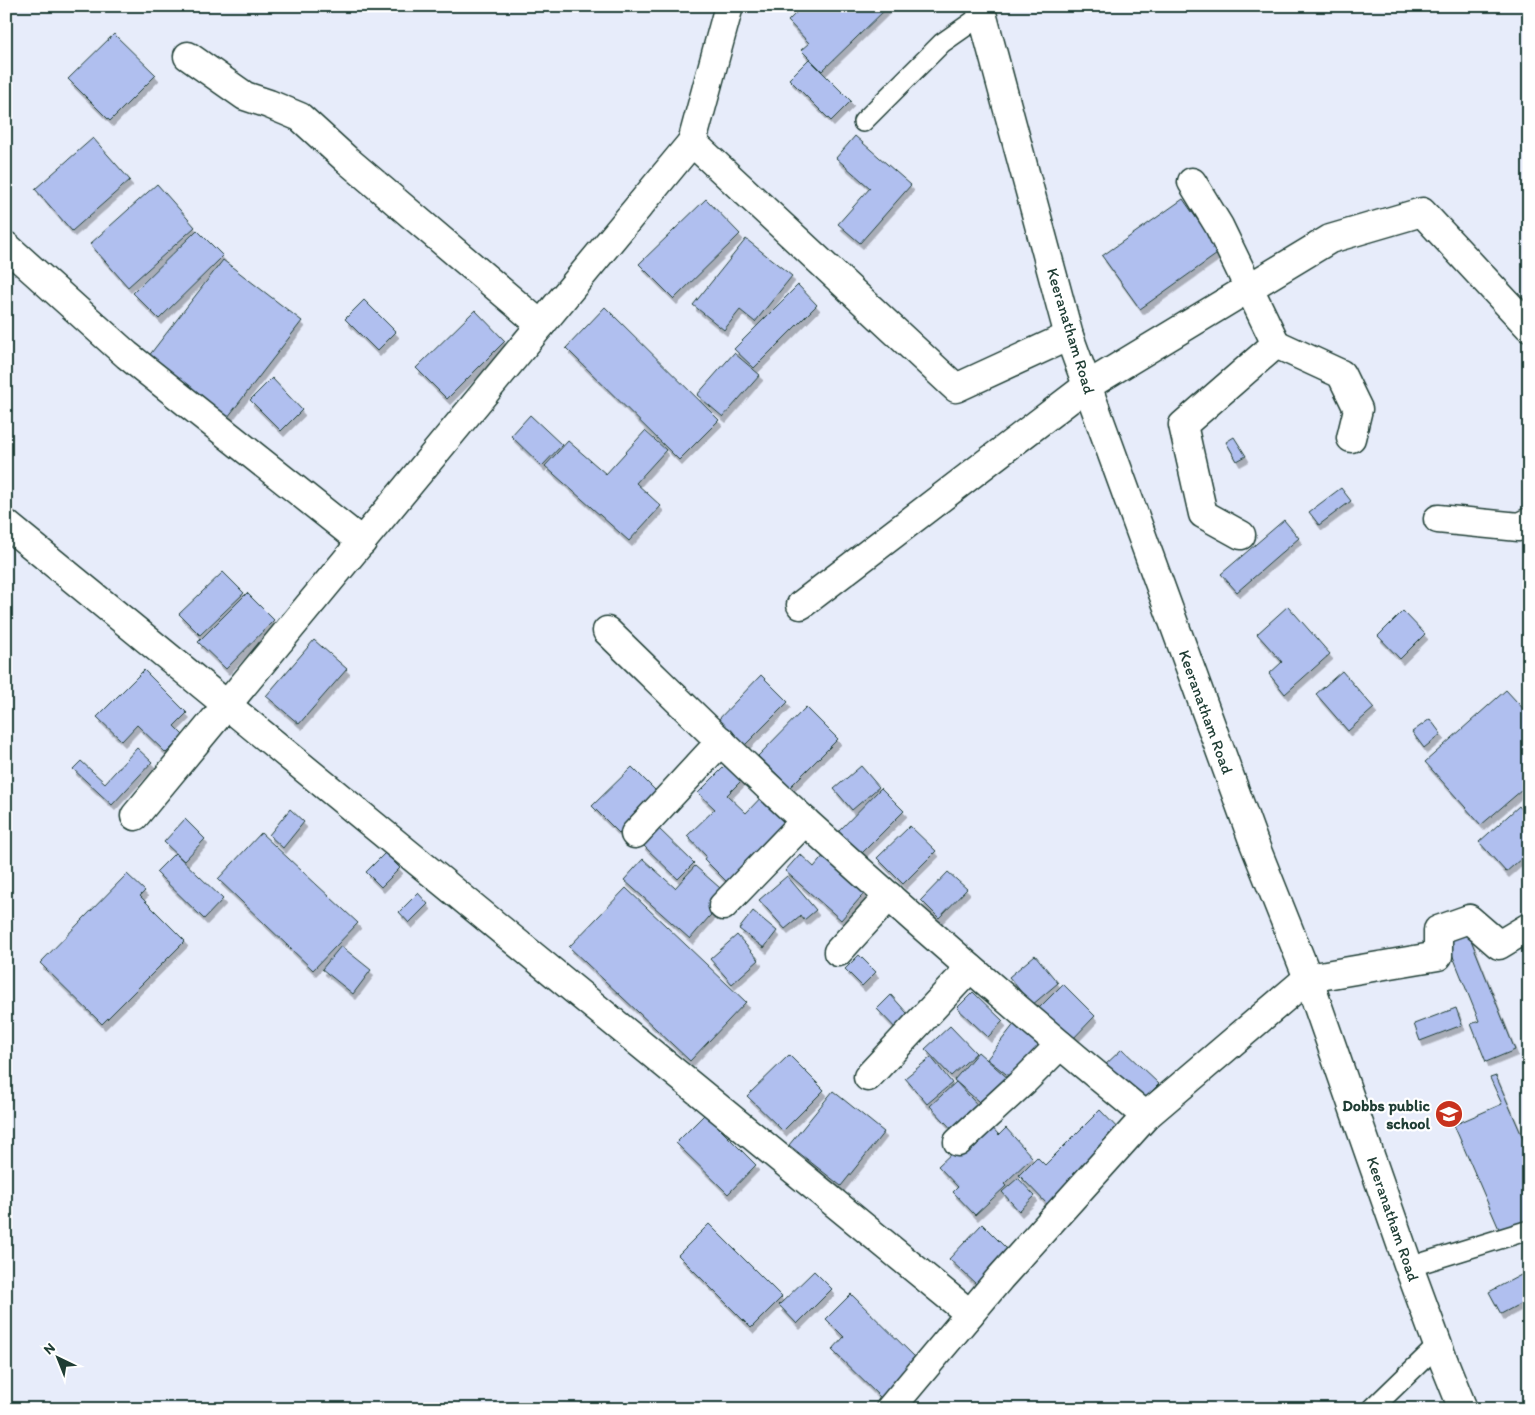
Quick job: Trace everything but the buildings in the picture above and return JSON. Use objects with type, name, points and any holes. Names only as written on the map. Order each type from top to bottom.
[{"type":"street","points":[[136,816],[692,142],[729,6]]},
{"type":"street","name":"Keeranatham Road","points":[[981,11],[1069,336],[1254,843],[1308,978],[1409,1267],[1463,1409]]},
{"type":"street","points":[[188,56],[245,96],[300,117],[346,159],[541,325]]},
{"type":"street","points":[[692,142],[956,388],[1069,336]]},
{"type":"street","points":[[1192,182],[1219,226],[1276,344],[1341,374],[1358,409],[1351,438]]},
{"type":"street","points":[[800,605],[1088,386],[1330,239],[1422,212],[1529,327]]},
{"type":"street","points":[[6,246],[127,355],[362,542]]},
{"type":"street","points":[[1241,535],[1203,514],[1183,425],[1276,344]]},
{"type":"street","points":[[1438,519],[1519,527],[1529,522]]},
{"type":"street","points":[[6,524],[970,1314]]},
{"type":"street","points":[[607,631],[805,821],[970,968],[1146,1116]]},
{"type":"street","points":[[635,834],[721,741]]},
{"type":"street","points":[[724,906],[805,821]]},
{"type":"street","points":[[838,952],[889,896]]},
{"type":"street","points":[[890,1409],[1000,1278],[1146,1116],[1308,978],[1438,956],[1438,930],[1469,919],[1499,945],[1529,927]]},
{"type":"street","points":[[868,1077],[970,968]]},
{"type":"street","points":[[958,1142],[1060,1045]]},
{"type":"lane","points":[[863,122],[942,43],[981,11]]},
{"type":"lane","points":[[1409,1267],[1529,1230]]},
{"type":"lane","points":[[1372,1409],[1438,1345]]},
{"type":"place","name":"Dobbs public school","points":[[1449,1114]]}]
